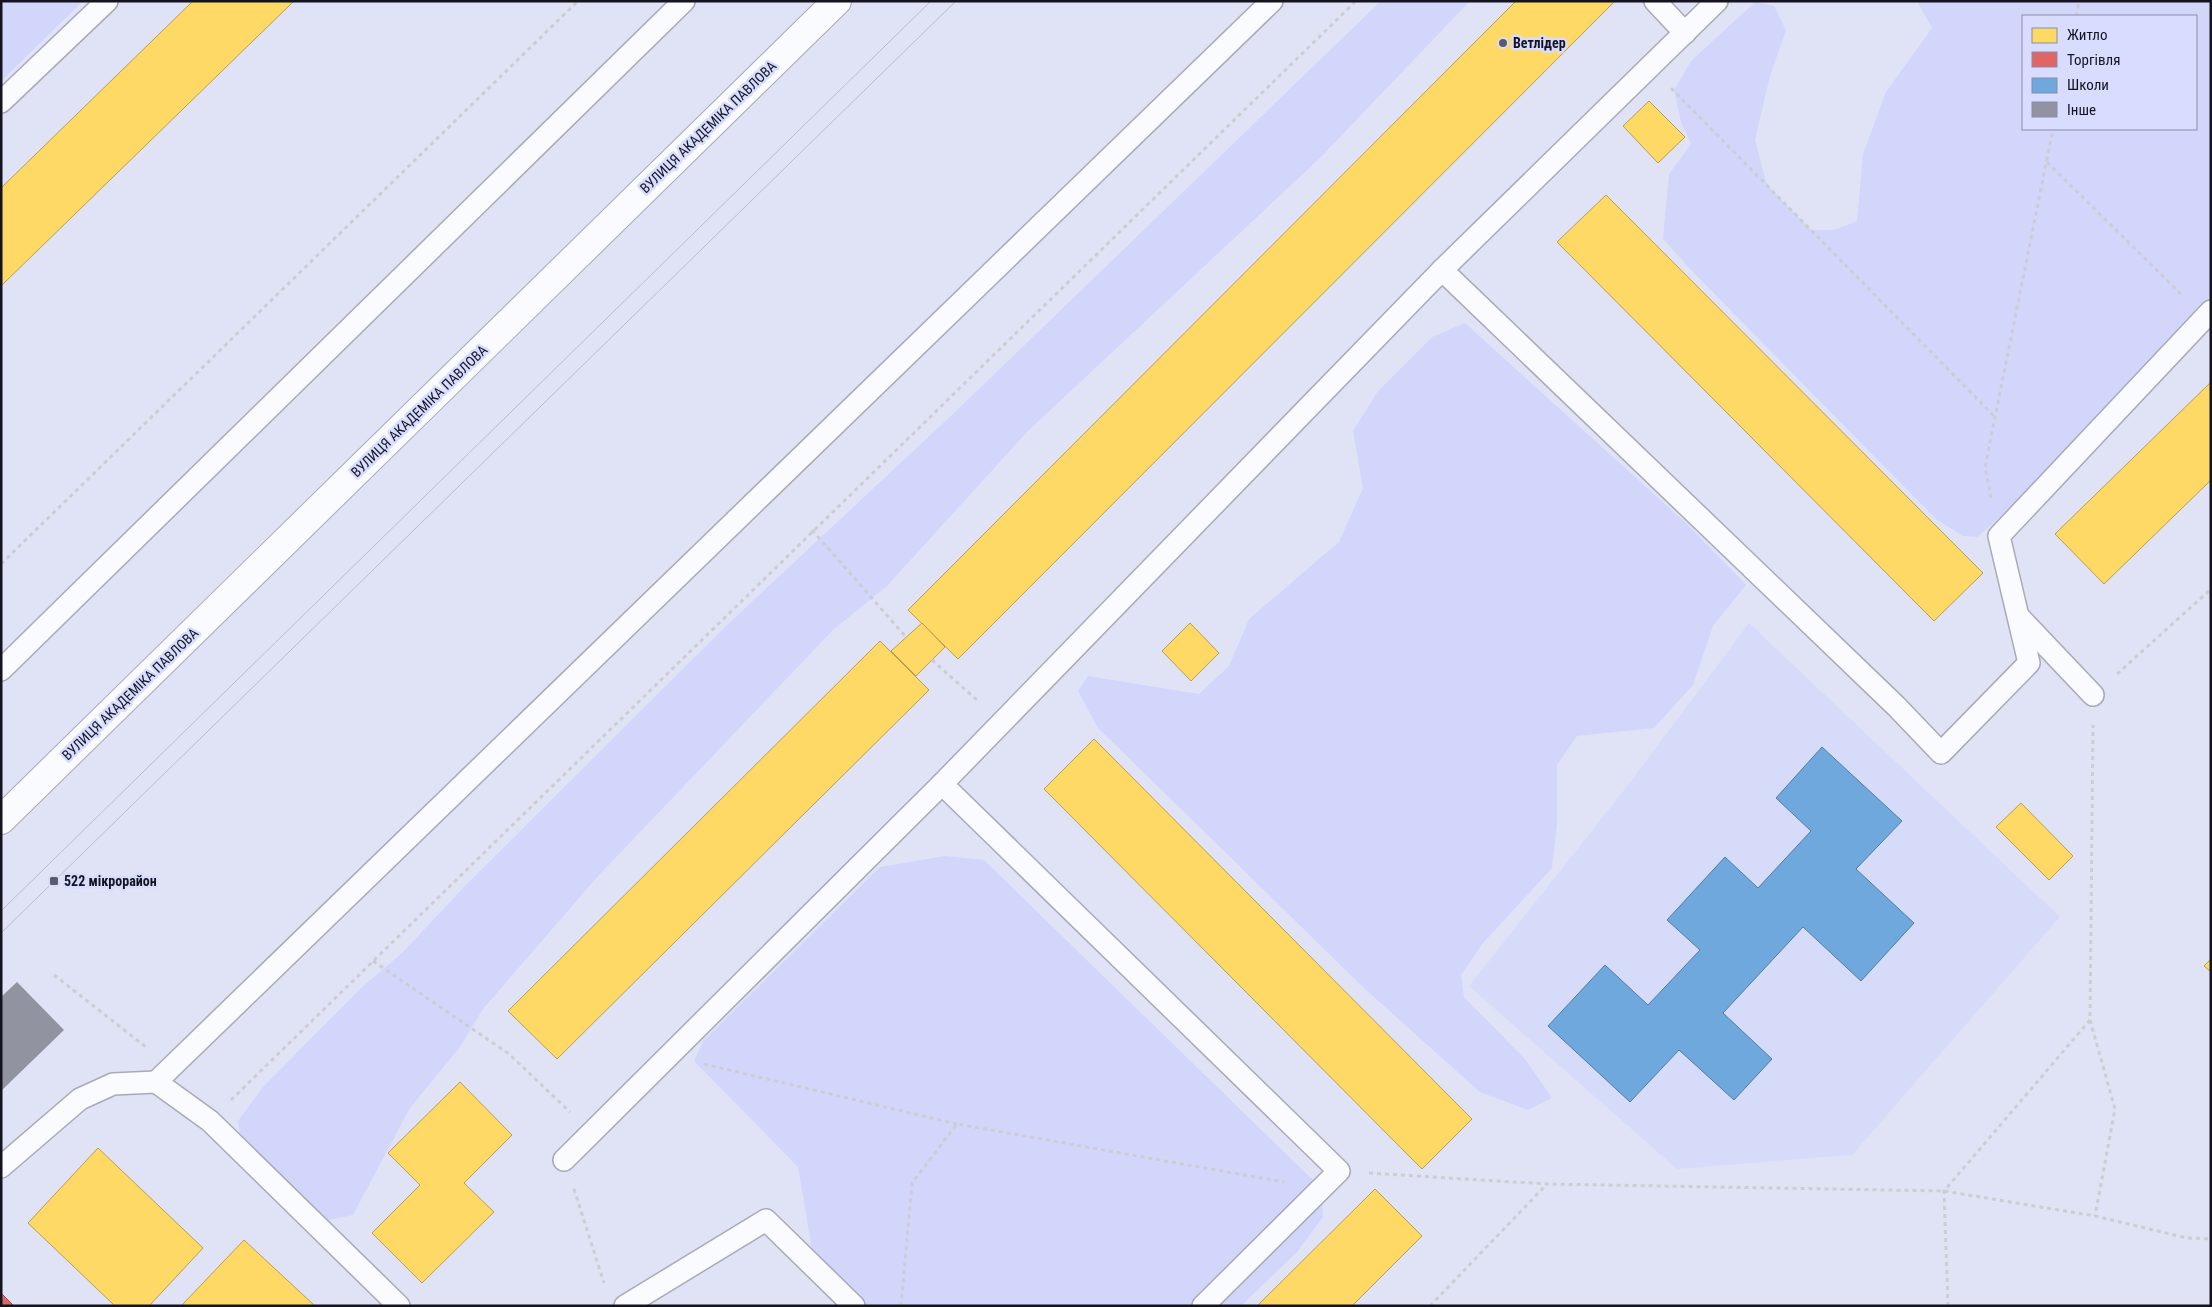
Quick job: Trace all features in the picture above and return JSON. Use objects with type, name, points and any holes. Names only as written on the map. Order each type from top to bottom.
[{"type":"main road","name":"ВУЛИЦЯ АКАДЕМІКА ПАВЛОВА","points":[[1,820],[837,1]]},
{"type":"lane","points":[[1,102],[107,1]]},
{"type":"lane","points":[[1,670],[684,1]]},
{"type":"lane","points":[[1,1167],[80,1099],[113,1084],[163,1074],[1272,1]]},
{"type":"lane","points":[[1654,1],[1685,33]]},
{"type":"lane","points":[[564,1160],[942,784],[1442,270],[1717,1]]},
{"type":"lane","points":[[1442,270],[1889,699],[1941,753],[2029,663],[1999,536],[2208,315]]},
{"type":"lane","points":[[2017,615],[2093,695]]},
{"type":"lane","points":[[942,784],[1339,1171],[1203,1306]]},
{"type":"lane","points":[[163,1074],[399,1306]]},
{"type":"lane","points":[[625,1306],[766,1220],[854,1306]]},
{"type":"path","points":[[1,564],[578,1]]},
{"type":"path","points":[[210,1121],[812,530],[1356,1]]},
{"type":"path","points":[[2076,15],[2079,1]]},
{"type":"path","points":[[1651,66],[1995,418]]},
{"type":"path","points":[[1999,536],[1985,467],[2053,130]]},
{"type":"path","points":[[2046,162],[2208,315]]},
{"type":"path","points":[[812,530],[906,637]]},
{"type":"path","points":[[2095,1216],[2115,1109],[2090,1020],[2093,695],[2211,589]]},
{"type":"path","points":[[932,660],[1002,723]]},
{"type":"path","points":[[374,960],[509,1054],[592,1133]]},
{"type":"path","points":[[54,975],[163,1074]]},
{"type":"path","points":[[1948,1306],[1944,1191],[2090,1020]]},
{"type":"path","points":[[670,1055],[957,1124],[1321,1188]]},
{"type":"path","points":[[901,1306],[912,1182],[957,1124]]},
{"type":"path","points":[[564,1160],[606,1288]]},
{"type":"path","points":[[1339,1171],[1547,1184],[1944,1191],[2095,1216],[2188,1238],[2211,1239]]},
{"type":"path","points":[[1430,1306],[1547,1184]]},
{"type":"shaded area","points":[[1,1],[83,1],[1,81]]},
{"type":"shaded area","points":[[1381,1],[1470,1],[1319,159],[1028,431],[886,587],[834,629],[599,875],[483,1009],[460,1047],[410,1108],[353,1215],[328,1220],[240,1136],[238,1121],[263,1087],[361,988],[402,953],[465,886],[727,625],[954,413]]},
{"type":"shaded area","points":[[1917,1],[2211,1],[2211,295],[2007,511],[1977,537],[1963,536],[1937,520],[1693,272],[1663,239],[1669,174],[1691,144],[1681,122],[1674,90],[1691,61],[1755,2],[1774,6],[1786,30],[1770,76],[1755,140],[1767,185],[1811,230],[1834,230],[1857,221],[1863,154],[1886,92],[1932,28]]},
{"type":"shaded area","points":[[1465,323],[1688,525],[1746,585],[1713,626],[1693,685],[1654,728],[1577,736],[1557,765],[1557,824],[1552,868],[1483,943],[1461,975],[1464,997],[1525,1059],[1552,1098],[1528,1110],[1480,1092],[1366,990],[1098,728],[1078,691],[1088,676],[1199,694],[1229,666],[1249,619],[1339,542],[1363,488],[1353,431],[1378,391],[1432,337]]},
{"type":"shaded area","points":[[1749,623],[2060,917],[1852,1155],[1677,1169],[1469,986],[1628,785]]},
{"type":"shaded area","points":[[945,856],[984,860],[1321,1188],[1323,1217],[1297,1252],[1241,1306],[835,1306],[815,1267],[798,1167],[694,1061],[703,1041],[880,867]]},
{"type":"building: Житло","points":[[193,1],[294,1],[1,286],[1,188]]},
{"type":"building: Житло","points":[[1516,1],[1615,1],[958,659],[908,610]]},
{"type":"building: Житло","points":[[1649,101],[1685,137],[1658,163],[1623,126]]},
{"type":"building: Житло","points":[[1606,195],[1983,573],[1934,621],[1557,242]]},
{"type":"building: Житло","points":[[2211,382],[2211,480],[2104,584],[2055,534]]},
{"type":"building: Житло","points":[[922,623],[945,647],[916,676],[891,651]]},
{"type":"building: Житло","points":[[1190,623],[1219,653],[1191,681],[1162,651]]},
{"type":"building: Житло","points":[[880,641],[929,690],[557,1059],[508,1011]]},
{"type":"building: Житло","points":[[1094,739],[1472,1119],[1422,1169],[1044,789]]},
{"type":"building: Житло","points":[[2021,803],[2073,856],[2049,880],[1996,827]]},
{"type":"building: Житло","points":[[2211,959],[2211,972],[2204,966]]},
{"type":"building: Житло","points":[[460,1082],[512,1135],[464,1183],[494,1212],[422,1283],[372,1233],[420,1185],[388,1153]]},
{"type":"building: Житло","points":[[98,1148],[203,1248],[149,1306],[115,1306],[28,1223]]},
{"type":"building: Житло","points":[[1375,1189],[1422,1236],[1352,1306],[1257,1306]]},
{"type":"building: Житло","points":[[244,1240],[315,1306],[181,1306]]},
{"type":"building: Торгівля","points":[[1,1293],[14,1306],[1,1306]]},
{"type":"building: Школи","points":[[1822,747],[1902,821],[1856,869],[1914,923],[1861,981],[1803,927],[1723,1013],[1772,1059],[1734,1100],[1679,1050],[1630,1102],[1548,1026],[1605,965],[1648,1005],[1700,950],[1667,920],[1725,857],[1758,888],[1811,831],[1776,798]]},
{"type":"building: Інше","points":[[17,982],[64,1030],[1,1091],[1,997]]},
{"type":"tram line","points":[[1,911],[931,1]]},
{"type":"tram line","points":[[1,933],[956,1]]},
{"type":"place","name":"Ветлідер","points":[[1503,43]]},
{"type":"place","name":"522 мікрорайон","points":[[54,881]]}]
